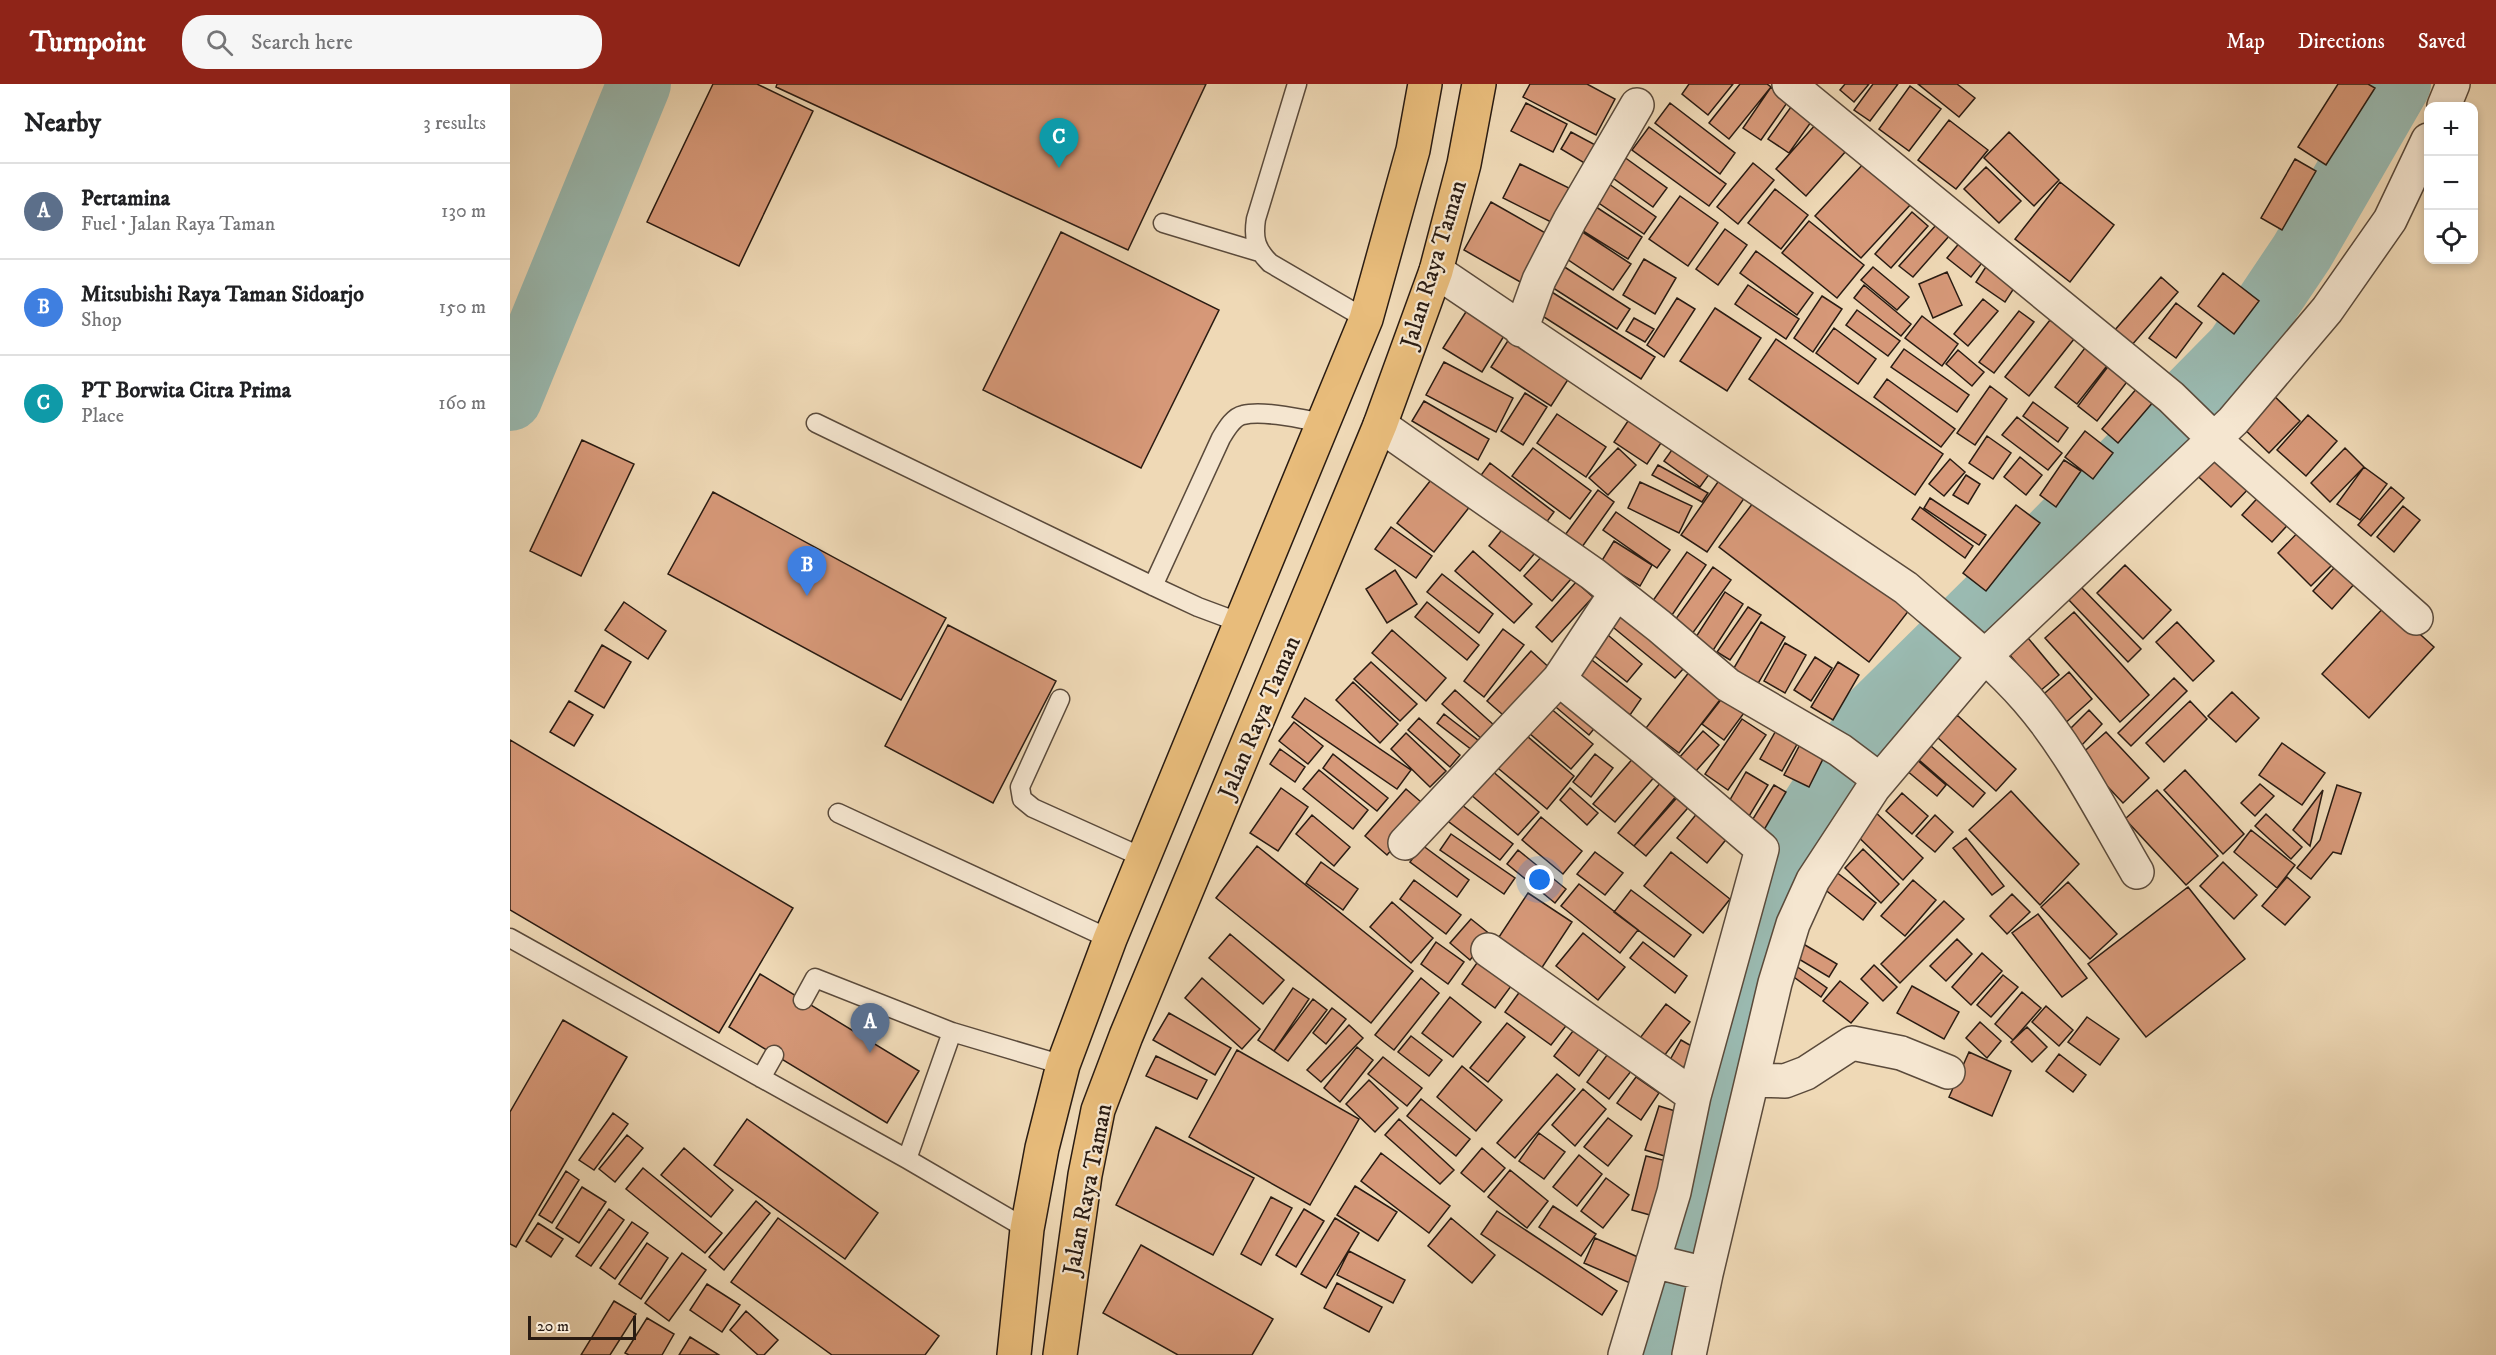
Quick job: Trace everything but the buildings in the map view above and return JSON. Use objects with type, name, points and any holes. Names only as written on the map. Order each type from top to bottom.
[{"type":"highway","name":"Jalan Raya Taman","points":[[1014,1355],[1027,1229],[1042,1148],[1063,1065],[1110,939],[1366,319],[1413,150],[1425,84]]},
{"type":"highway","name":"Jalan Raya Taman","points":[[1060,1355],[1085,1175],[1098,1110],[1157,961],[1380,424],[1436,271],[1464,164],[1479,84]]},
{"type":"street","points":[[1788,84],[2179,404],[2214,439],[2416,618]]},
{"type":"street","points":[[2446,102],[2453,84]]},
{"type":"street","points":[[1521,330],[1539,279],[1570,220],[1637,105]]},
{"type":"street","points":[[1624,1355],[1678,1267],[1752,1080],[1775,983],[1793,924],[1813,880],[1859,763],[1965,639],[2214,439],[2233,421],[2327,310],[2390,220],[2424,148]]},
{"type":"street","points":[[1436,271],[1906,588],[1965,639],[2028,700],[2065,752],[2137,872]]},
{"type":"street","points":[[1380,424],[1617,593],[1728,686],[1859,763]]},
{"type":"street","points":[[1405,843],[1559,679],[1617,593]]},
{"type":"street","points":[[1559,679],[1762,849],[1694,1096],[1674,1192],[1678,1267],[1689,1355]]},
{"type":"street","points":[[1488,950],[1694,1096]]},
{"type":"street","points":[[1752,1080],[1785,1080],[1806,1073],[1852,1043],[1901,1053],[1948,1072]]},
{"type":"lane","points":[[1297,84],[1256,219],[1253,238],[1259,252],[1270,263],[1366,319]]},
{"type":"lane","points":[[1163,223],[1259,252]]},
{"type":"lane","points":[[1153,586],[1229,424],[1242,415],[1275,415],[1323,423]]},
{"type":"lane","points":[[816,423],[1153,586],[1198,607],[1242,623]]},
{"type":"lane","points":[[1060,699],[1020,787],[1022,799],[1033,808],[1144,858]]},
{"type":"lane","points":[[838,813],[1110,939]]},
{"type":"lane","points":[[510,938],[907,1159],[1027,1229]]},
{"type":"lane","points":[[803,1000],[815,978],[952,1032],[1063,1065]]},
{"type":"lane","points":[[907,1159],[952,1032]]},
{"type":"lane","points":[[761,1078],[774,1055]]},
{"type":"waterway","points":[[510,399],[639,84]]},
{"type":"waterway","points":[[1657,1355],[1725,1054],[1764,902],[1801,826],[1875,712],[2237,349],[2302,252],[2399,84]]},
{"type":"place","name":"PT Borwita Citra Prima","points":[[1059,168]]},
{"type":"place","name":"Mitsubishi Raya Taman Sidoarjo","points":[[807,596]]},
{"type":"place","name":"Pertamina","points":[[870,1053]]}]
